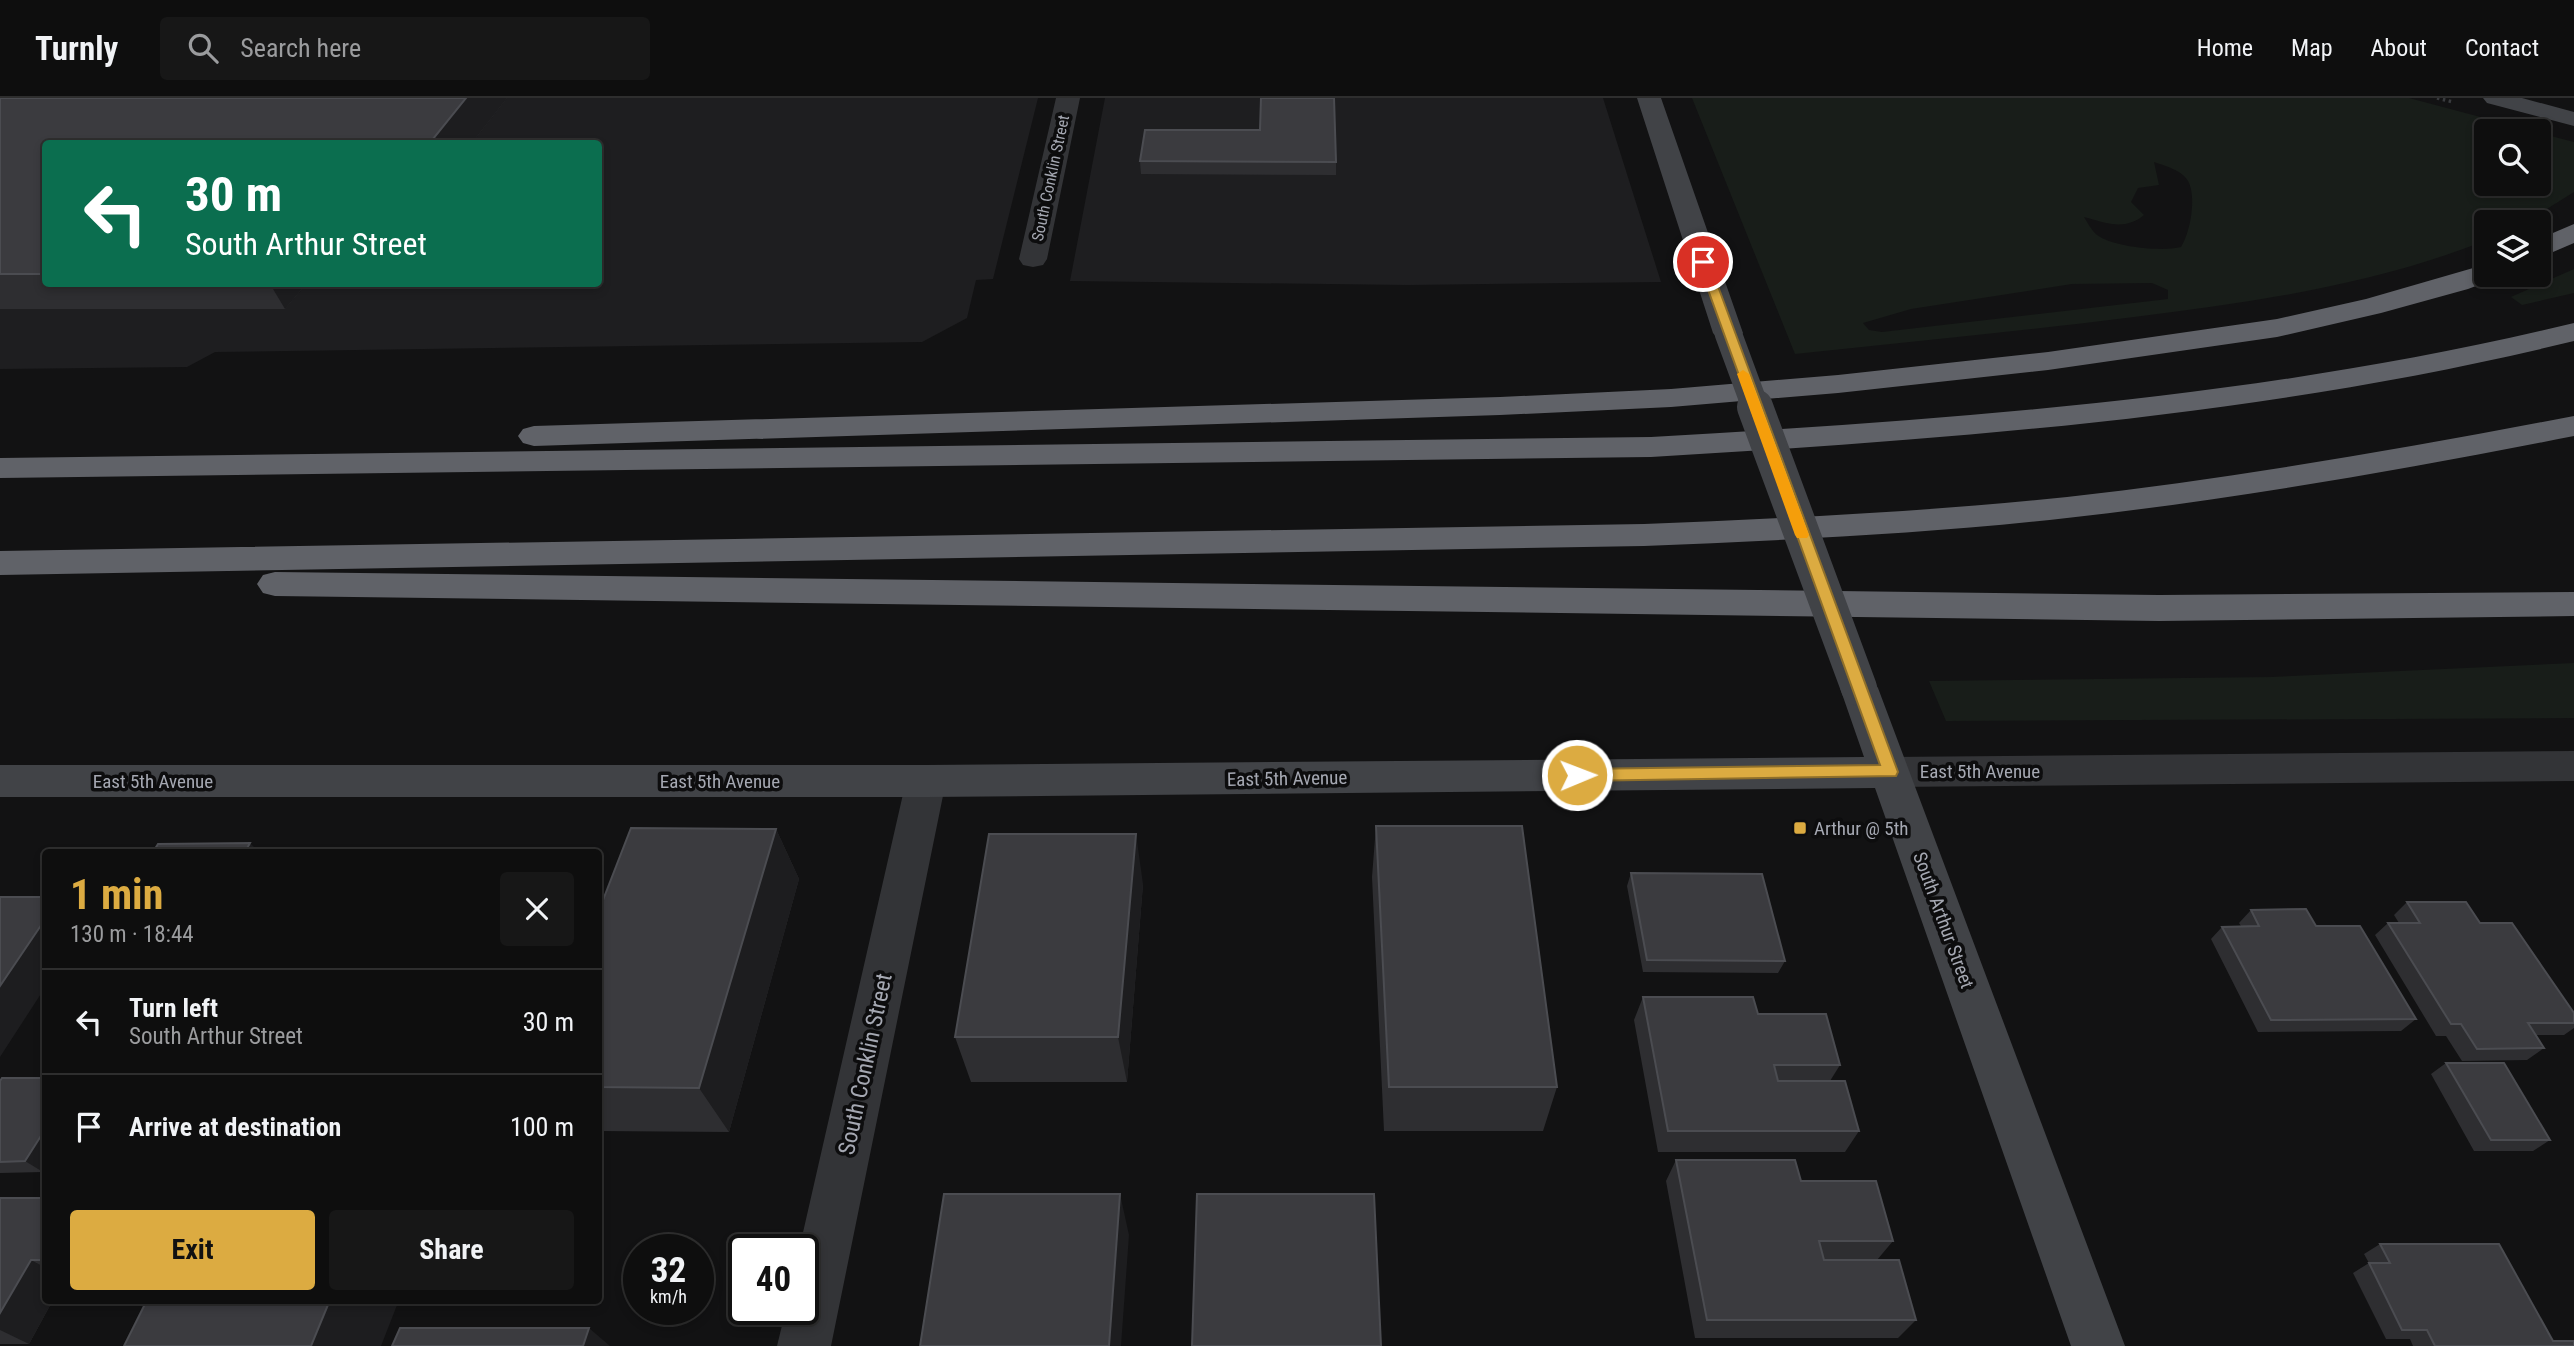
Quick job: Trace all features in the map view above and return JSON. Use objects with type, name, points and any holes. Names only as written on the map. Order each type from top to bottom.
[{"type":"highway","points":[[2551,244],[2574,232]]},
{"type":"highway","points":[[0,457],[743,427],[1500,406],[1671,398],[1838,384],[2048,361],[2277,328],[2396,300],[2474,277]]},
{"type":"highway","points":[[0,468],[1651,447],[1842,437],[1998,424],[2254,394],[2416,368],[2574,332]]},
{"type":"highway","points":[[0,563],[1658,535],[1850,526],[1994,515],[2178,494],[2333,471],[2574,426]]},
{"type":"highway","points":[[0,580],[2159,608],[2574,604]]},
{"type":"main road","name":"South Arthur Street","points":[[1649,98],[1728,333],[2098,1346]]},
{"type":"main road","points":[[2495,98],[2574,119]]},
{"type":"main road","name":"East 5th Avenue","points":[[0,782],[926,782],[1890,772]]},
{"type":"street","name":"South Conklin Street","points":[[1032,259],[1068,98]]},
{"type":"street","name":"East 5th Avenue","points":[[1890,772],[2574,766]]},
{"type":"street","name":"South Conklin Street","points":[[804,1346],[926,782]]},
{"type":"shaded area","points":[[0,98],[1038,98],[993,279],[976,280],[967,318],[922,342],[215,352],[187,367],[0,369]]},
{"type":"shaded area","points":[[1105,98],[1603,98],[1661,282],[1408,285],[1070,281]]},
{"type":"shaded area","points":[[1692,98],[2409,98],[2488,119],[2474,119],[2474,196],[2551,196],[2551,136],[2574,142],[2574,192],[2545,210],[2474,210],[2474,245],[2444,256],[2357,280],[2269,298],[2049,327],[1795,354]],"holes":[[[2154,162],[2173,169],[2188,181],[2192,196],[2191,215],[2181,247],[2162,249],[2114,243],[2091,229],[2084,217],[2122,224],[2130,223],[2144,215],[2131,202],[2138,188],[2159,185]],[[2152,283],[2168,290],[2168,299],[1882,332],[1869,330],[1863,323],[1911,309],[2072,284]]]},
{"type":"shaded area","points":[[2574,269],[2574,293],[2522,305],[2511,297],[2534,287],[2551,287],[2551,279]]},
{"type":"shaded area","points":[[2574,663],[2574,718],[1946,721],[1929,681],[2271,677]]},
{"type":"building","points":[[0,98],[466,98],[432,140],[42,140],[42,274],[0,274]]},
{"type":"building","points":[[1261,98],[1334,98],[1336,162],[1140,161],[1145,130],[1260,130]]},
{"type":"building","points":[[1376,826],[1522,826],[1557,1087],[1389,1087]]},
{"type":"building","points":[[631,828],[776,829],[699,1088],[602,1087],[602,903]]},
{"type":"building","points":[[989,834],[1136,834],[1118,1037],[955,1037]]},
{"type":"building","points":[[250,843],[247,849],[155,849],[158,844]]},
{"type":"building","points":[[1631,873],[1762,874],[1785,961],[1647,960]]},
{"type":"building","points":[[0,897],[42,897],[42,924],[0,986]]},
{"type":"building","points":[[2407,902],[2466,902],[2480,923],[2512,923],[2574,1013],[2574,1023],[2528,1023],[2544,1048],[2477,1049],[2461,1024],[2451,1024],[2388,923],[2420,923]]},
{"type":"building","points":[[2306,909],[2316,926],[2360,926],[2416,1019],[2271,1020],[2222,927],[2259,926],[2251,910]]},
{"type":"building","points":[[1643,997],[1753,997],[1758,1014],[1826,1014],[1840,1065],[1774,1065],[1778,1081],[1845,1081],[1859,1131],[1668,1131]]},
{"type":"building","points":[[2446,1063],[2504,1063],[2550,1140],[2491,1140]]},
{"type":"building","points":[[2,1078],[42,1078],[42,1134],[25,1161],[0,1162]]},
{"type":"building","points":[[1676,1160],[1795,1160],[1801,1181],[1876,1181],[1893,1241],[1819,1241],[1824,1260],[1899,1260],[1916,1320],[1707,1320]]},
{"type":"building","points":[[944,1194],[1120,1194],[1109,1346],[920,1346]]},
{"type":"building","points":[[1197,1194],[1374,1194],[1381,1346],[1192,1346]]},
{"type":"building","points":[[0,1198],[42,1198],[42,1260],[31,1260],[0,1313]]},
{"type":"building","points":[[2380,1244],[2499,1244],[2553,1341],[2574,1341],[2574,1346],[2435,1346],[2427,1330],[2402,1330],[2369,1263],[2390,1263]]},
{"type":"building","points":[[145,1304],[328,1304],[311,1346],[124,1346]]},
{"type":"building","points":[[400,1328],[589,1328],[583,1346],[392,1346]]},
{"type":"slow traffic","points":[[1743,374],[1802,535]]},
{"type":"place","name":"Arthur @ 5th","points":[[1800,828]]},
{"type":"route","points":[[1577,775],[1890,772],[1703,262]]}]
